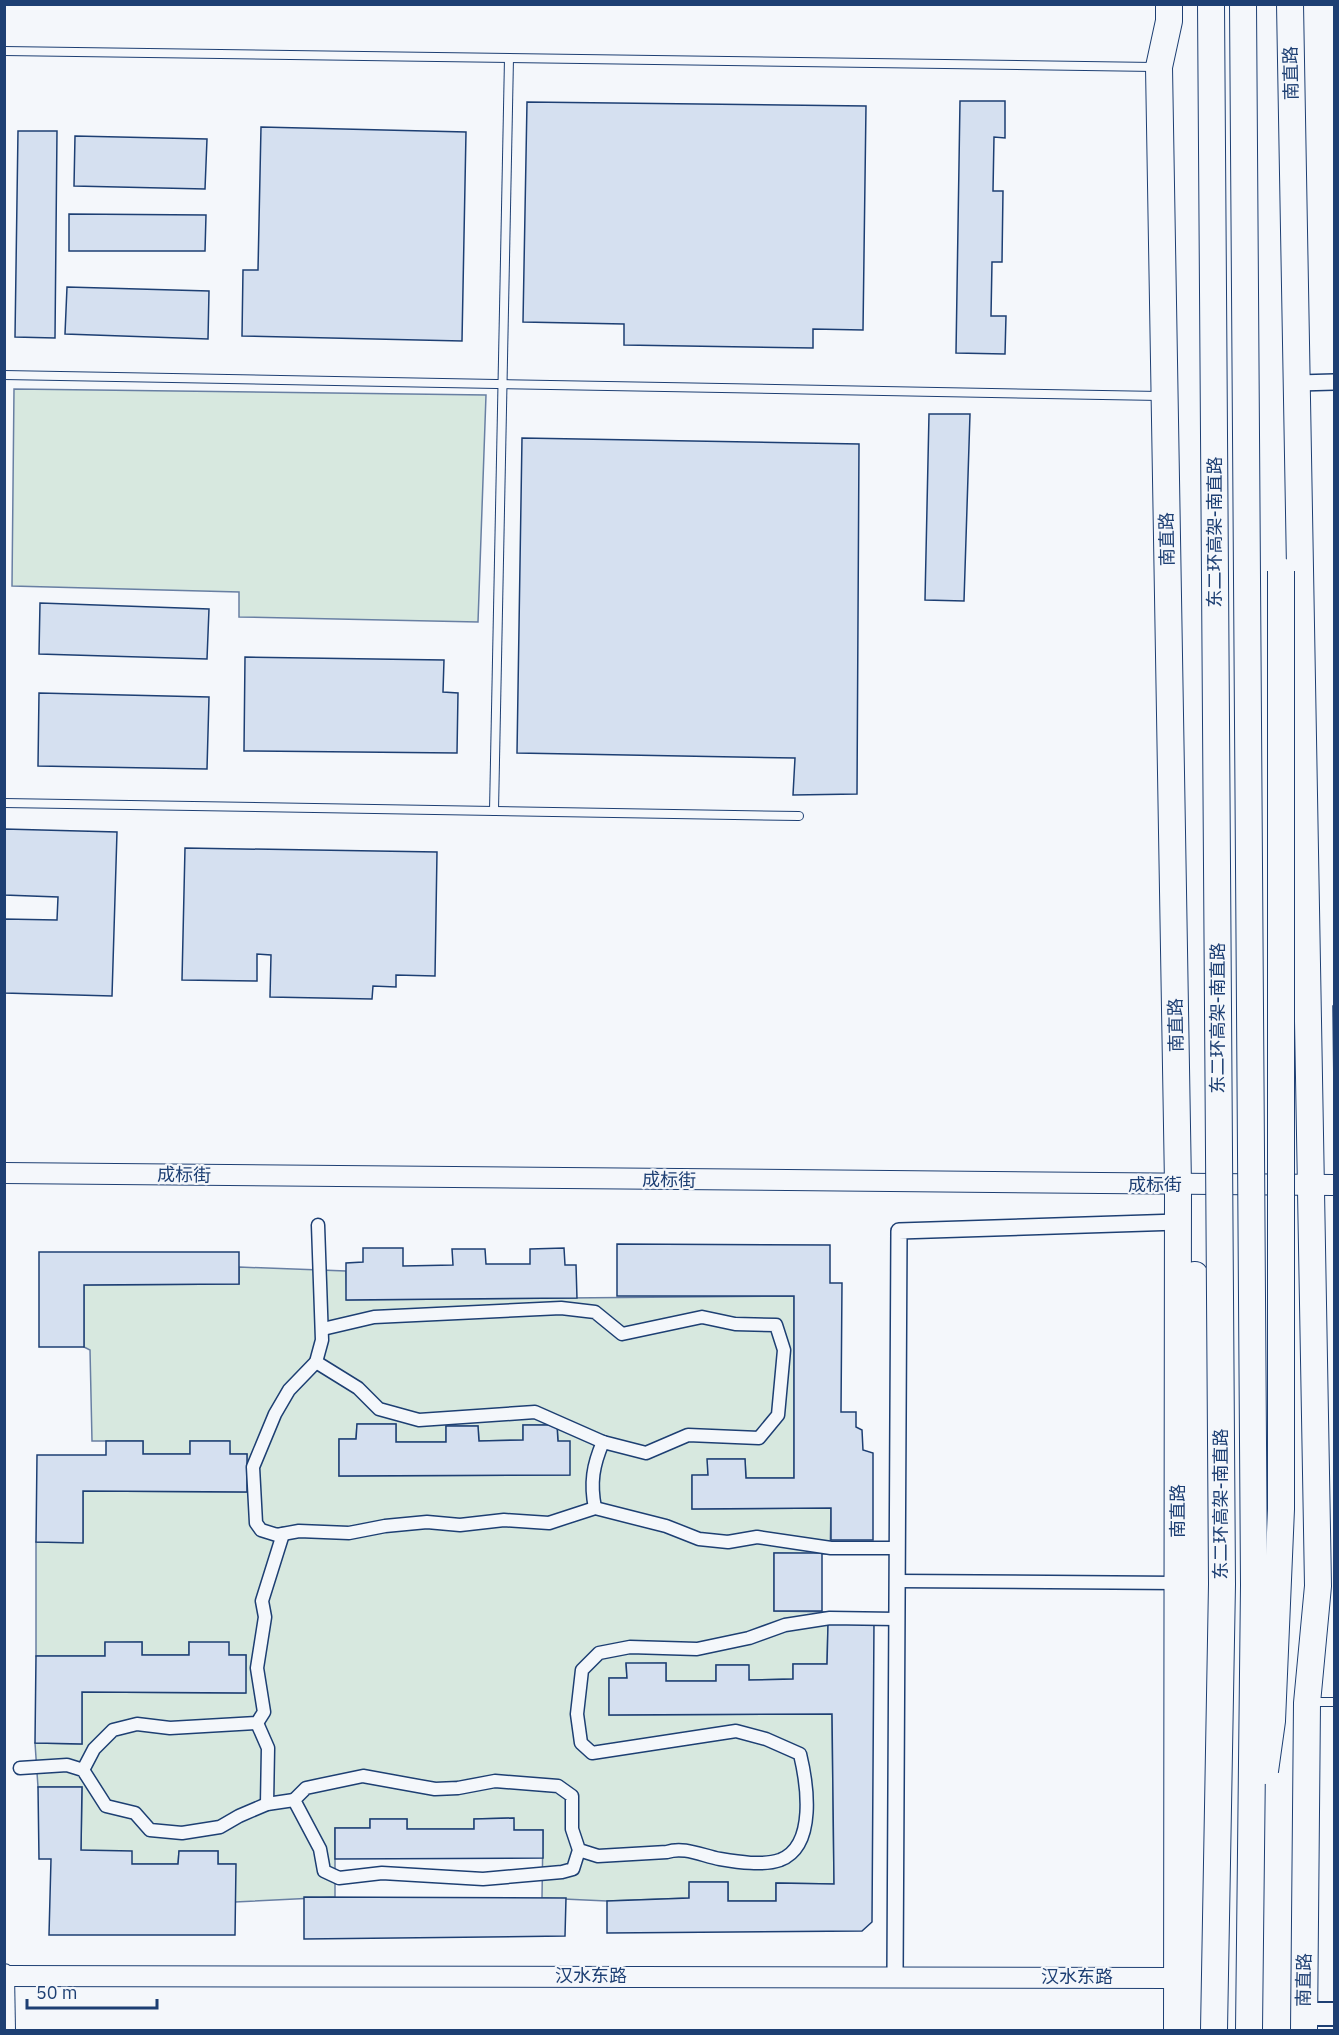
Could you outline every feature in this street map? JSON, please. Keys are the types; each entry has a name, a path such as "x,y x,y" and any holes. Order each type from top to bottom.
{"highway":[{"name":"东二环高架-南直路","path":"1211,4 1222,1584 1214,2031"},
{"name":"东二环高架-南直路","path":"1243,4 1254,1585 1249,2031"},
{"name":"南直路","path":"1169,13 1159,67 1178,1185 1177,2031"},
{"name":"南直路","path":"1290,13 1298,393 1324,1185 1318,1586 1307,1702 1304,2022"},
{"path":"1250,1875 1272,1721 1281,1509 1281,571 1298,393"},
{"path":"1178,1222 1195,1273 1198,1371 1195,2031"}],"main road":[{"path":"1304,2022 1335,2014"}],"street":[{"path":"1298,393 1335,382"},
{"name":"成标街","path":"4,1173 1324,1185"},
{"path":"896,1976 899,1232 1178,1222"},
{"path":"318,1225 322,1340 316,1362 289,1390 275,1414 253,1467 256,1523 261,1530 277,1535 298,1531 349,1533 385,1526 427,1522 460,1525 504,1520 549,1523 595,1508 666,1526 699,1539 728,1542 757,1537 831,1548 897,1548"},
{"path":"316,1362 358,1388 379,1409 399,1415 419,1420 535,1412 603,1442 646,1453 688,1435 759,1438 778,1415 784,1350 776,1325 735,1324 702,1317 622,1334 595,1312 561,1308 374,1317 327,1328"},
{"path":"595,1508 591,1489 593,1464 603,1442"},
{"path":"257,1723 264,1712 257,1668 265,1617 262,1600 283,1534"},
{"path":"897,1581 1178,1583"},
{"path":"579,1850 598,1856 667,1852 676,1848 721,1859 763,1863 782,1860 795,1850 807,1817 807,1785 800,1754 766,1739 736,1731 592,1753 581,1743 577,1714 582,1670 599,1653 630,1647 697,1649 749,1638 785,1625 830,1618 897,1619"},
{"path":"83,1770 94,1749 113,1730 137,1724 170,1728 257,1723"},
{"path":"257,1723 268,1748 267,1804"},
{"path":"20,1768 67,1765 83,1770 106,1806 135,1813 150,1830 182,1833 220,1827 239,1815 267,1804 294,1800 306,1788 363,1776 435,1789 458,1788 495,1781 558,1786 572,1796 572,1829 579,1850 573,1869 562,1872 483,1879 382,1873 339,1878 324,1871 320,1849 294,1800"},
{"path":"4,1975 5,2031"},
{"name":"汉水东路","path":"4,1975 1177,1978"}],"lane":[{"path":"4,51 1159,67"},
{"path":"494,811 509,58"},
{"path":"4,375 502,382 1164,396"},
{"path":"4,803 799,816"},
{"path":"1307,1702 1335,1702"}],"shaded area":[{"path":"14,389 486,395 478,622 239,617 239,592 12,586"},
{"path":"239,1267 346,1271 347,1300 794,1296 794,1478 746,1478 745,1459 708,1459 708,1475 692,1476 692,1509 831,1508 830,1554 774,1553 774,1611 832,1612 828,1624 827,1664 793,1664 793,1679 749,1680 748,1665 716,1665 716,1681 666,1681 666,1663 626,1664 627,1678 609,1678 609,1715 832,1714 834,1884 776,1883 776,1901 728,1901 728,1882 690,1882 689,1898 607,1901 542,1898 543,1830 514,1830 513,1818 474,1819 474,1829 407,1829 407,1819 370,1819 370,1828 335,1828 335,1897 235,1902 235,1864 218,1864 218,1851 179,1851 178,1864 132,1864 95,1851 81,1850 82,1787 38,1787 35,1743 82,1744 82,1692 245,1693 246,1655 229,1655 189,1642 189,1655 142,1655 142,1642 105,1643 105,1656 36,1656 36,1542 83,1542 83,1491 246,1492 247,1454 230,1454 229,1441 190,1441 190,1454 143,1454 143,1441 92,1441 90,1350 84,1347 84,1285 239,1284","holes":["357,1424 396,1424 396,1442 446,1442 446,1426 478,1426 479,1441 523,1440 523,1425 557,1425 558,1441 569,1475 339,1476 339,1439 356,1439"]}],"building":[{"path":"960,101 1005,101 1005,138 994,137 993,191 1003,191 1002,262 992,262 991,316 1006,316 1005,354 956,353"},
{"path":"527,102 866,106 863,330 813,329 813,348 624,345 624,324 523,322"},
{"path":"261,127 466,132 462,341 242,336 243,270 258,270"},
{"path":"18,131 57,131 55,338 15,337"},
{"path":"75,136 207,139 205,189 74,186"},
{"path":"69,214 206,215 205,251 69,251"},
{"path":"67,287 209,291 208,339 65,334"},
{"path":"929,414 970,414 964,601 925,600"},
{"path":"522,438 859,444 857,794 793,795 795,758 517,753"},
{"path":"40,603 209,609 207,659 39,654"},
{"path":"245,657 444,660 443,692 458,693 457,753 244,751"},
{"path":"39,693 209,697 207,769 38,766"},
{"path":"4,829 117,832 112,996 4,993 4,919 57,920 58,897 4,895"},
{"path":"185,848 437,852 435,976 396,975 396,987 373,986 372,999 270,997 271,955 257,954 257,981 182,980"},
{"path":"1333,1006 1334,1006 1334,1093"},
{"path":"617,1244 830,1245 830,1283 842,1283 841,1412 856,1412 856,1427 862,1430 863,1450 873,1453 873,1540 831,1540 831,1508 692,1509 692,1475 708,1475 707,1459 745,1459 746,1478 794,1478 794,1296 617,1296"},
{"path":"363,1248 403,1248 403,1266 453,1265 452,1249 485,1249 486,1264 530,1264 530,1249 564,1248 565,1265 576,1265 577,1298 346,1300 346,1263 363,1262"},
{"path":"39,1252 239,1252 239,1284 84,1285 84,1347 39,1347"},
{"path":"357,1424 396,1424 396,1442 446,1442 446,1426 478,1426 479,1441 523,1440 523,1425 557,1425 558,1441 570,1441 570,1475 339,1476 339,1439 356,1439"},
{"path":"106,1441 143,1441 143,1454 190,1454 190,1441 230,1441 230,1454 247,1454 247,1492 83,1491 83,1543 36,1542 37,1455 106,1455"},
{"path":"774,1553 822,1553 822,1611 774,1611"},
{"path":"874,1621 872,1922 862,1931 607,1933 607,1901 689,1898 689,1882 728,1882 728,1901 776,1901 776,1883 834,1884 832,1714 609,1715 609,1678 627,1678 626,1663 666,1663 666,1681 716,1681 716,1665 749,1665 749,1680 793,1679 793,1664 827,1664 828,1624"},
{"path":"105,1642 142,1642 142,1655 189,1655 189,1642 229,1642 229,1655 246,1655 246,1693 82,1692 82,1744 35,1743 36,1656 105,1656"},
{"path":"38,1787 82,1787 81,1850 132,1851 132,1864 178,1864 179,1851 218,1851 218,1864 236,1864 235,1935 49,1935 51,1859 39,1859"},
{"path":"514,1818 514,1830 543,1830 543,1858 335,1859 335,1828 370,1828 370,1819 407,1819 407,1829 474,1829 474,1819"},
{"path":"304,1897 566,1898 565,1936 304,1939"}]}
